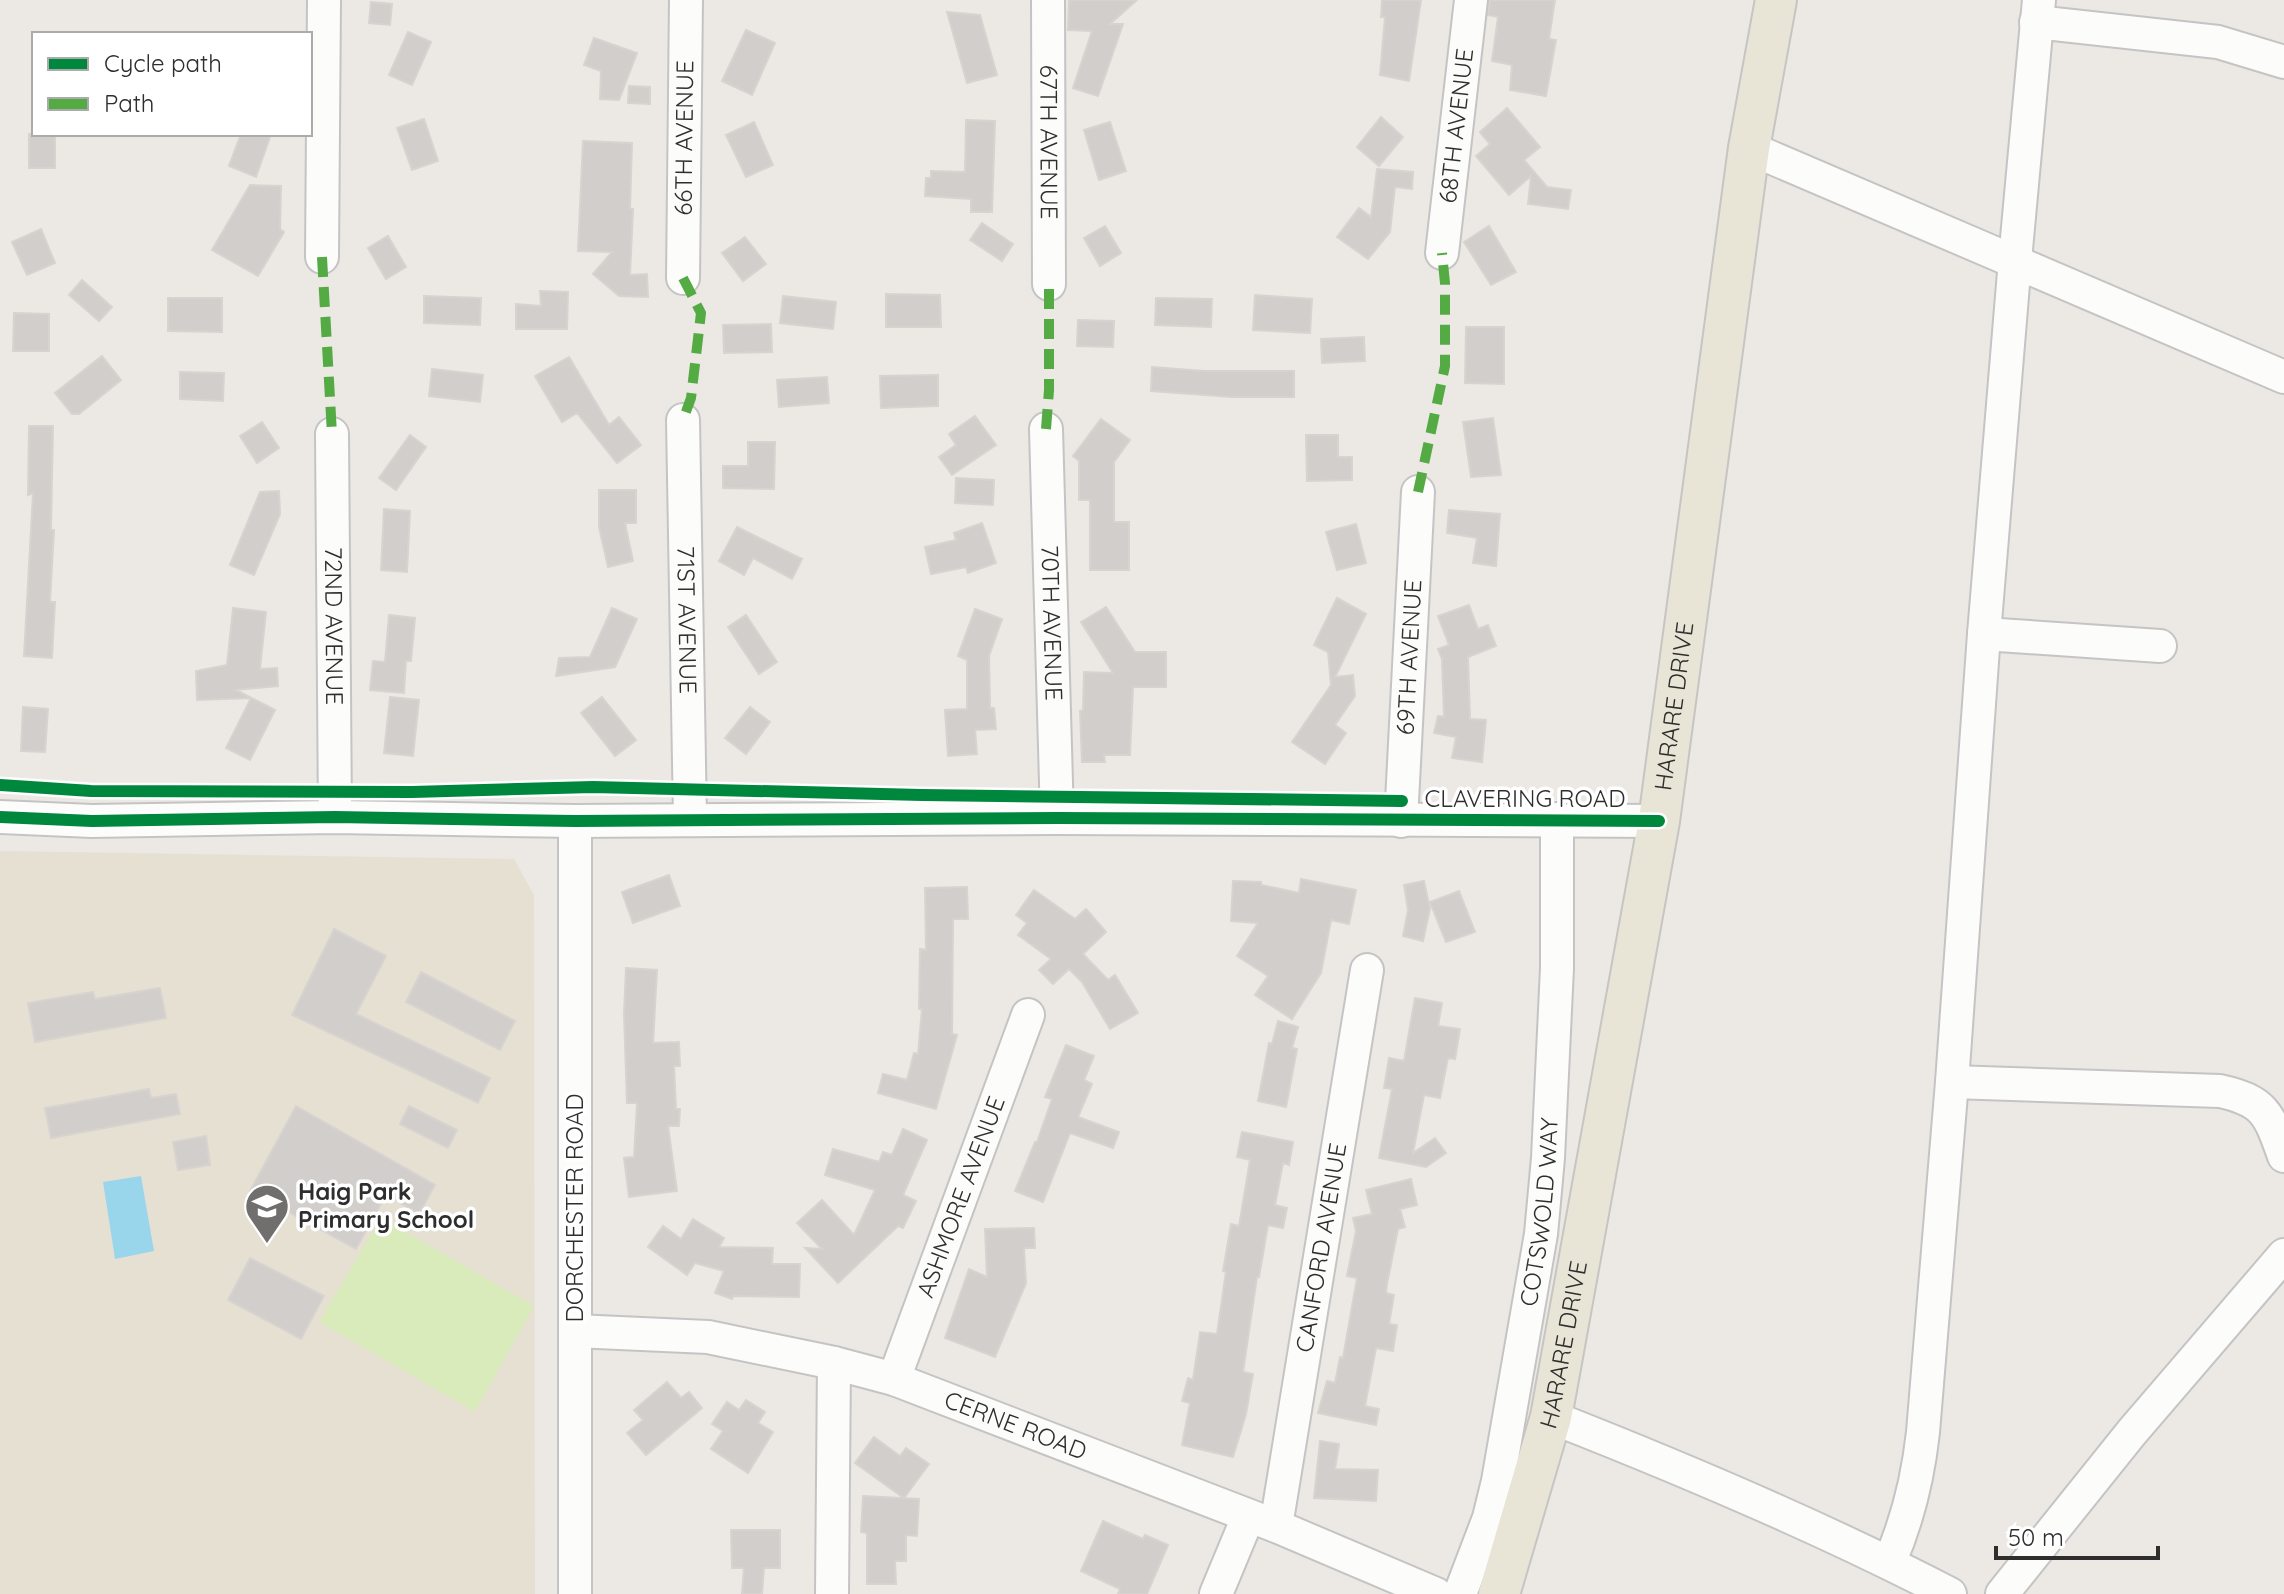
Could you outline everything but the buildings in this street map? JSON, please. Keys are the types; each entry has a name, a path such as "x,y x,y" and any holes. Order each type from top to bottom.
{"main road":[{"name":"HARARE DRIVE","path":"1499,1594 1551,1417 1659,821 1749,148 1776,0"}],"street":[{"path":"322,257 324,0"},
{"name":"66TH AVENUE","path":"683,278 686,0"},
{"name":"67TH AVENUE","path":"1048,0 1049,284"},
{"name":"68TH AVENUE","path":"1442,253 1471,0"},
{"path":"1889,1563 1903,1532 1919,1471 1952,1082 1984,634 2038,11 2218,42 2284,62"},
{"path":"1749,148 2284,377"},
{"name":"71ST AVENUE","path":"683,420 690,819"},
{"name":"70TH AVENUE","path":"1046,429 1057,818"},
{"name":"72ND AVENUE","path":"332,434 335,817"},
{"name":"69TH AVENUE","path":"1401,821 1418,492"},
{"path":"1984,634 2160,646"},
{"name":"CLAVERING ROAD","path":"0,817 92,821 335,817 575,821 1057,818 1659,821"},
{"name":"COTSWOLD WAY","path":"1460,1594 1489,1518 1498,1481 1541,1234 1551,1113 1557,968 1557,819"},
{"name":"DORCHESTER ROAD","path":"575,821 575,1594"},
{"name":"CANFORD AVENUE","path":"1216,1594 1262,1522 1367,970"},
{"name":"ASHMORE AVENUE","path":"894,1379 1028,1015"},
{"path":"1952,1082 2220,1091 2243,1096 2259,1105 2270,1117 2284,1156"},
{"path":"2002,1594 2132,1432 2284,1255"},
{"name":"CERNE ROAD","path":"575,1331 708,1337 894,1379 1262,1522 1436,1594"},
{"path":"832,1594 834,1363"},
{"path":"1551,1417 1644,1453 1889,1563 1950,1594"}],"shaded area":[{"name":"Haig Park Primary School","path":"0,851 514,859 534,895 535,1594 0,1594"}],"green space":[{"path":"381,1218 534,1306 475,1412 319,1322"}],"water":[{"path":"141,1176 154,1251 115,1259 103,1182"}],"marked path":[{"path":"1418,492 1445,366 1442,253"},
{"path":"322,257 332,434"},
{"path":"683,278 701,313 691,398 683,420"},
{"path":"1046,429 1049,284"}],"cycle path":[{"path":"0,785 91,791 412,792 593,787 1402,801"},
{"path":"0,817 92,821 335,817 575,821 1057,818 1659,821"}],"place":[{"name":"Haig Park Primary School","path":"267,1245"}]}
